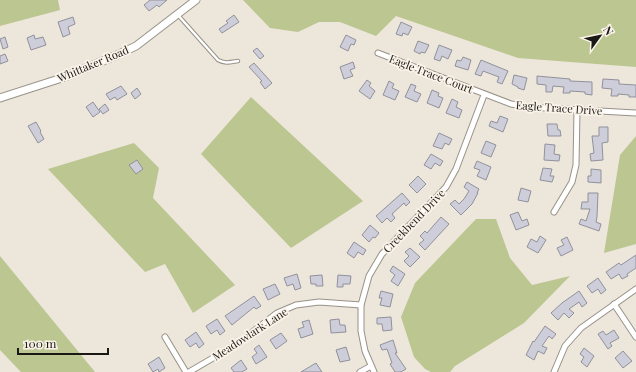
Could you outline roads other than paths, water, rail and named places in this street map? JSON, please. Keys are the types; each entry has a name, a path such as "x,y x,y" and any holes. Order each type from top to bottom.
{"main road":[{"name":"Whittaker Road","path":"0,98 65,76 117,56 136,46 196,0"}],"street":[{"name":"Eagle Trace Court","path":"378,53 484,94"},
{"name":"Eagle Trace Drive","path":"484,94 511,104 528,107 636,113"},
{"name":"Creekbend Drive","path":"374,372 365,351 361,331 361,305 369,276 382,254 432,203 450,181 456,169 484,94"},
{"path":"554,212 572,182 576,165 577,110"},
{"path":"554,372 565,346 581,328 636,289"},
{"name":"Meadowlark Lane","path":"189,372 237,344 277,313 296,305 319,302 361,305"},
{"path":"614,304 636,337"},
{"path":"165,337 186,372"},
{"path":"360,372 371,366"}],"lane":[{"path":"177,14 218,60 228,63 238,61"}]}
